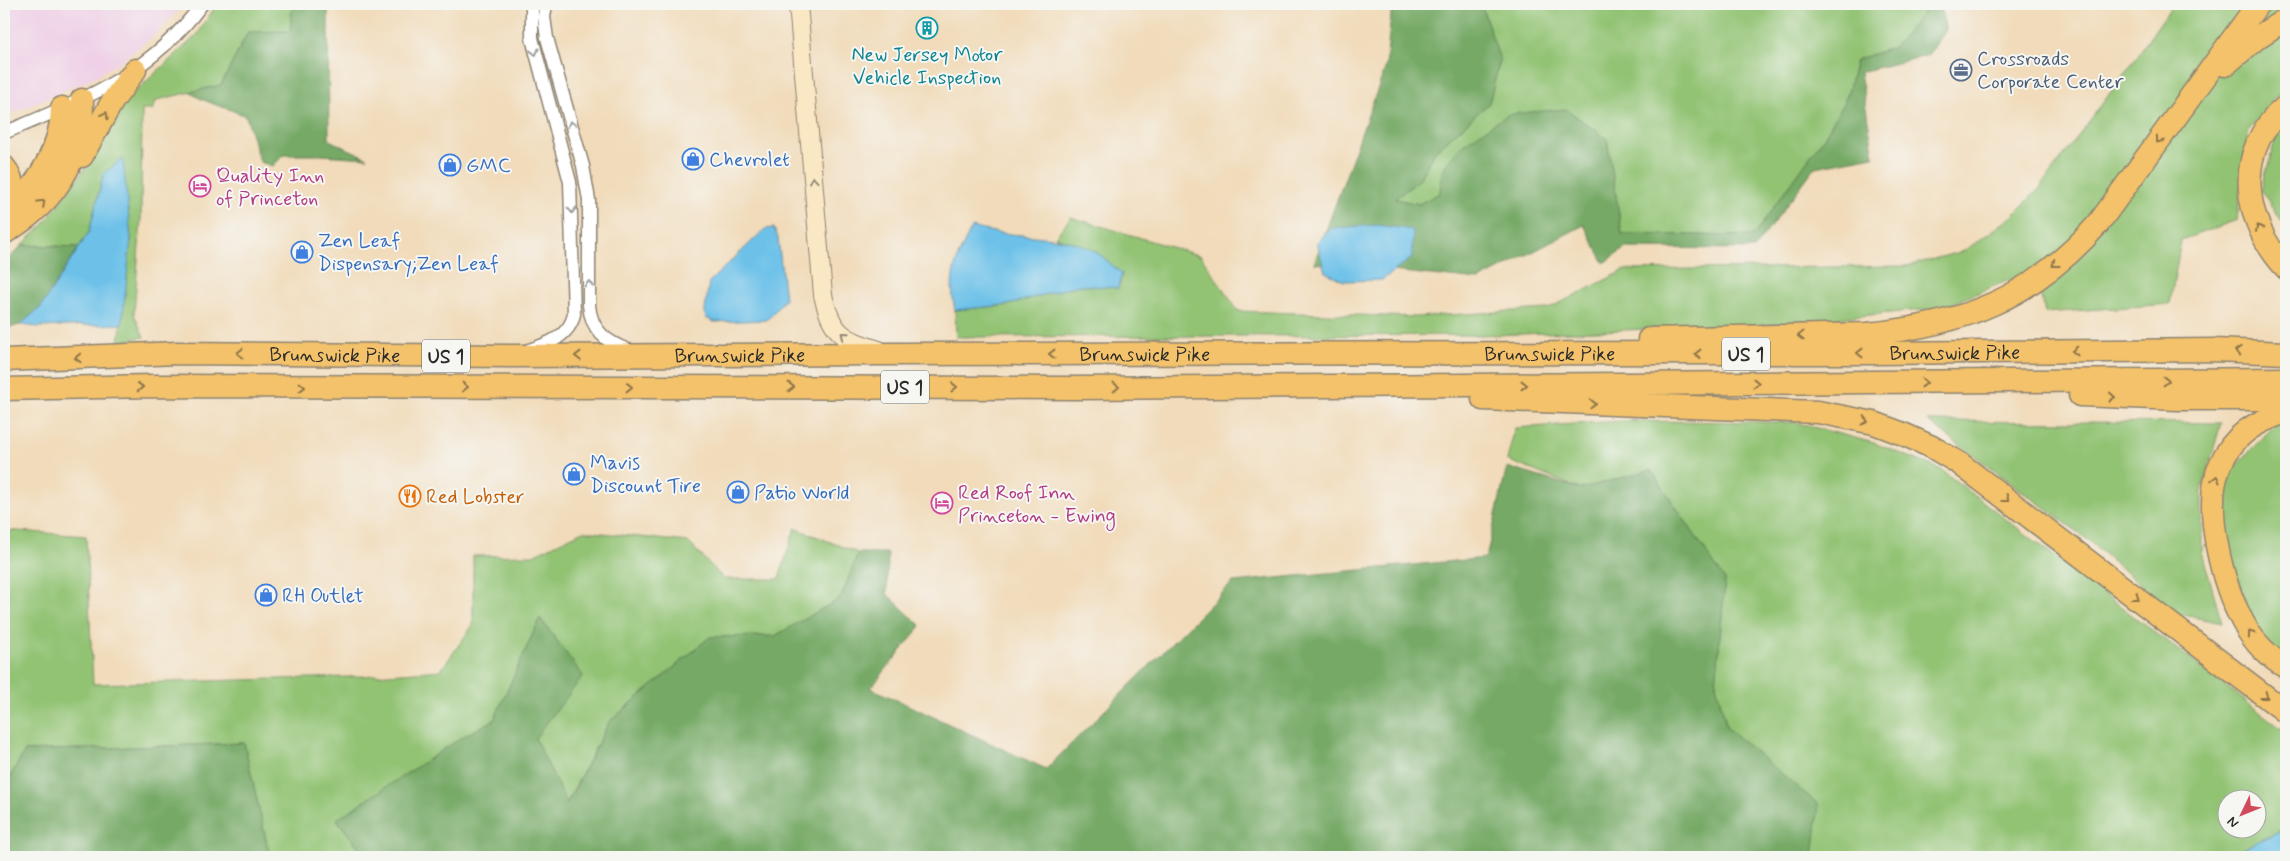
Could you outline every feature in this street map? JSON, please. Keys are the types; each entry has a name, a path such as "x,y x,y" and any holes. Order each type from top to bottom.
{"highway":[{"path":"1205,354 1564,340 1867,334 1903,331 1942,323 1970,314 2001,300 2030,283 2079,245 2098,224 2258,4"},
{"path":"2188,101 2235,55 2286,19"},
{"path":"4,233 22,222 80,159 112,102 135,70"},
{"path":"59,184 72,162 78,144 82,118 72,104"},
{"path":"4,227 53,154 72,104"},
{"path":"2286,106 2267,126 2259,140 2252,158 2249,196 2255,218 2264,238 2286,268"},
{"path":"4,167 11,178 13,192 4,219"},
{"name":"Brunswick Pike","path":"4,360 178,353 510,356 1873,354 2206,350 2286,353"},
{"name":"Brunswick Pike","path":"4,389 152,386 1076,388 1995,383 2286,379"},
{"path":"1995,383 2051,393 2122,398 2286,398"},
{"path":"1248,386 1534,402 1818,412 1874,423 1925,444 1959,463 2286,712"},
{"path":"2286,412 2255,423 2241,435 2229,450 2220,466 2212,502 2220,558 2243,624 2268,654 2286,667"}],"street":[{"path":"4,133 100,91 135,70 175,36 202,4"},
{"path":"510,356 557,339 572,322 574,314 570,182 532,38 532,4"},
{"path":"546,4 544,17 547,38 583,166 589,200 589,305 591,321 599,333 611,343 642,356"},
{"path":"798,4 823,295 826,310 831,322 841,335 853,342 889,354"}],"shaded area":[{"path":"4,4 185,4 155,35 118,63 93,78 4,117"}],"green space":[{"path":"217,4 292,4 291,31 248,32 221,85 157,100 152,110 142,110 141,219 134,314 144,337 119,342 131,239 104,173 89,232 79,247 22,245 44,224 90,161 127,99 197,35"},
{"path":"292,4 328,4 329,140 368,158 284,155 273,166 260,162 246,116 189,92 221,85 248,32 290,31"},
{"path":"1392,4 1481,4 1500,60 1489,103 1434,152 1419,180 1395,199 1419,204 1440,193 1442,170 1460,146 1509,114 1566,109 1607,139 1622,234 1753,236 1825,136 1847,96 1856,60 1894,47 1923,14 1919,4 1939,4 1946,30 1929,55 1860,72 1874,156 1815,167 1754,249 1626,248 1604,263 1584,225 1479,280 1314,263 1386,66"},
{"path":"1481,4 1919,4 1923,14 1894,47 1856,60 1847,96 1825,136 1753,236 1622,234 1607,139 1442,170 1440,193 1419,204 1395,199 1419,180 1434,152 1489,103 1500,60"},
{"path":"2173,4 2286,4 2286,88 2283,89 2248,131 2237,220 2181,240 2170,304 2045,313 2034,270 1941,308 1778,324 1495,335 956,337 955,310 1008,305 1078,285 1118,288 1122,274 1096,252 1055,237 1071,217 1201,256 1238,311 1415,317 1548,309 1625,270 1907,266 1964,251 2009,219 2039,189 2133,62"},
{"path":"2286,129 2286,228 2261,190 2276,137"},
{"path":"22,245 79,247 41,307 20,325 4,329 4,264"},
{"path":"1619,421 1794,422 1874,443 1940,469 2286,732 2286,828 2268,837 2268,788 2218,788 2218,838 2265,838 2225,857 1813,857 1818,805 1727,728 1716,684 1725,580 1651,470 1580,489 1507,460 1515,428"},
{"path":"1927,421 2221,423 2202,490 2202,552 2222,623 2174,613 2083,536"},
{"path":"2277,423 2286,423 2286,658 2270,650 2250,616 2223,532 2227,475"},
{"path":"1507,467 1580,489 1651,470 1725,580 1716,684 1727,728 1819,805 1813,857 366,857 337,819 464,736 494,720 540,618 583,676 535,738 567,804 609,722 710,637 775,636 841,598 858,553 888,553 887,594 921,626 871,688 1046,769 1233,582 1486,558"},
{"path":"795,528 858,553 841,598 775,636 710,637 609,722 566,804 535,738 583,676 540,618 494,720 464,736 337,820 366,857 270,857 244,743 25,751 4,787 4,530 86,536 93,684 349,677 441,670 473,625 473,556 533,555 583,531 688,542 724,579 779,579"},
{"path":"244,743 270,857 4,857 4,787 25,751"}],"water":[{"path":"123,159 131,239 122,324 39,327 20,325 41,307 89,232 104,173"},
{"path":"1378,225 1413,230 1412,258 1382,280 1344,281 1325,272 1317,242 1332,228"},
{"path":"972,227 987,231 1051,238 1081,245 1099,254 1122,274 1118,288 1078,285 1008,305 955,310 952,286 953,276 958,257"},
{"path":"774,228 778,238 785,299 767,320 714,322 706,318 705,311 709,282 765,229"},
{"path":"2286,828 2286,857 2225,857 2268,838"}],"place":[{"name":"New Jersey Motor Vehicle Inspection","path":"927,28"},
{"name":"Crossroads Corporate Center","path":"1961,70"},
{"name":"Chevrolet","path":"693,159"},
{"name":"GMC","path":"450,165"},
{"name":"Quality Inn of Princeton","path":"200,186"},
{"name":"Zen Leaf Dispensary;Zen Leaf","path":"302,252"},
{"name":"Mavis Discount Tire","path":"574,474"},
{"name":"Patio World","path":"738,492"},
{"name":"Red Lobster","path":"410,496"},
{"name":"Red Roof Inn Princeton - Ewing","path":"942,503"},
{"name":"RH Outlet","path":"266,595"}]}
